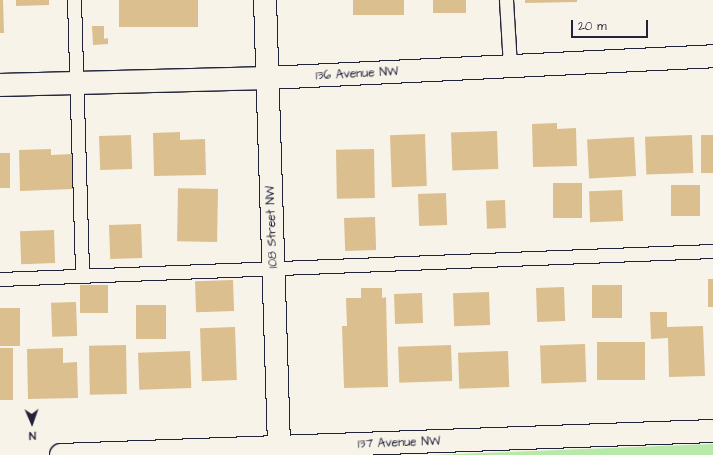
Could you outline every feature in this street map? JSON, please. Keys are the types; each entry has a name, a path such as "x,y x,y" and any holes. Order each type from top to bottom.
{"street":[{"name":"108 Street NW","path":"265,0 279,451"},
{"name":"136 Avenue NW","path":"0,84 268,78 713,56"},
{"name":"137 Avenue NW","path":"62,455 279,451 713,431"}],"lane":[{"path":"74,0 78,82 82,275"},
{"path":"506,0 510,65"},
{"path":"0,279 713,251"}],"green space":[{"path":"713,444 713,455 431,455"}],"building":[{"path":"0,0 3,0 4,33 0,33"},
{"path":"16,0 49,0 49,5 16,6"},
{"path":"119,0 198,0 198,27 119,27"},
{"path":"353,0 404,0 404,15 353,15"},
{"path":"433,0 466,0 466,13 433,13"},
{"path":"525,0 577,0 577,2 525,3"},
{"path":"92,26 104,26 104,39 108,38 108,44 93,45"},
{"path":"557,123 557,129 576,128 577,166 533,167 532,124"},
{"path":"497,131 498,169 452,171 451,133"},
{"path":"180,132 180,140 205,139 206,175 154,176 153,133"},
{"path":"425,134 427,186 392,187 390,135"},
{"path":"131,135 132,169 100,170 99,136"},
{"path":"692,135 693,173 646,175 645,137"},
{"path":"701,135 713,135 713,173 701,173"},
{"path":"634,137 636,176 589,178 587,139"},
{"path":"51,149 51,155 72,154 73,189 20,191 19,150"},
{"path":"374,149 375,198 337,199 336,150"},
{"path":"0,153 10,153 10,188 0,188"},
{"path":"553,183 582,183 582,218 553,218"},
{"path":"671,185 700,185 700,216 671,216"},
{"path":"178,188 218,189 217,242 177,241"},
{"path":"622,190 623,221 590,222 589,191"},
{"path":"446,193 447,225 419,226 418,194"},
{"path":"505,200 506,228 487,229 486,201"},
{"path":"375,217 376,250 345,251 344,218"},
{"path":"141,224 142,258 110,259 109,225"},
{"path":"54,230 55,263 21,264 20,231"},
{"path":"708,279 713,279 713,307 708,307"},
{"path":"233,280 234,311 196,312 195,281"},
{"path":"80,285 108,285 108,313 80,313"},
{"path":"592,285 622,285 622,318 592,318"},
{"path":"564,287 565,321 537,322 536,288"},
{"path":"361,288 382,288 382,298 386,297 388,387 344,388 342,326 347,326 346,298 361,298"},
{"path":"489,292 490,325 454,326 453,293"},
{"path":"422,293 423,323 395,324 394,294"},
{"path":"76,302 77,336 52,337 51,303"},
{"path":"136,305 166,305 166,339 136,339"},
{"path":"0,308 20,308 20,346 0,346"},
{"path":"650,312 667,312 667,327 703,326 705,376 669,377 668,338 651,339"},
{"path":"235,327 237,380 202,381 200,328"},
{"path":"597,342 645,342 645,380 597,380"},
{"path":"585,344 586,382 541,384 540,346"},
{"path":"126,345 127,394 90,395 89,346"},
{"path":"451,345 452,381 399,383 398,347"},
{"path":"0,348 13,348 13,400 0,400"},
{"path":"63,348 63,363 77,362 78,398 28,399 27,349"},
{"path":"190,351 191,388 139,390 138,353"},
{"path":"508,351 509,387 459,389 458,353"}]}
